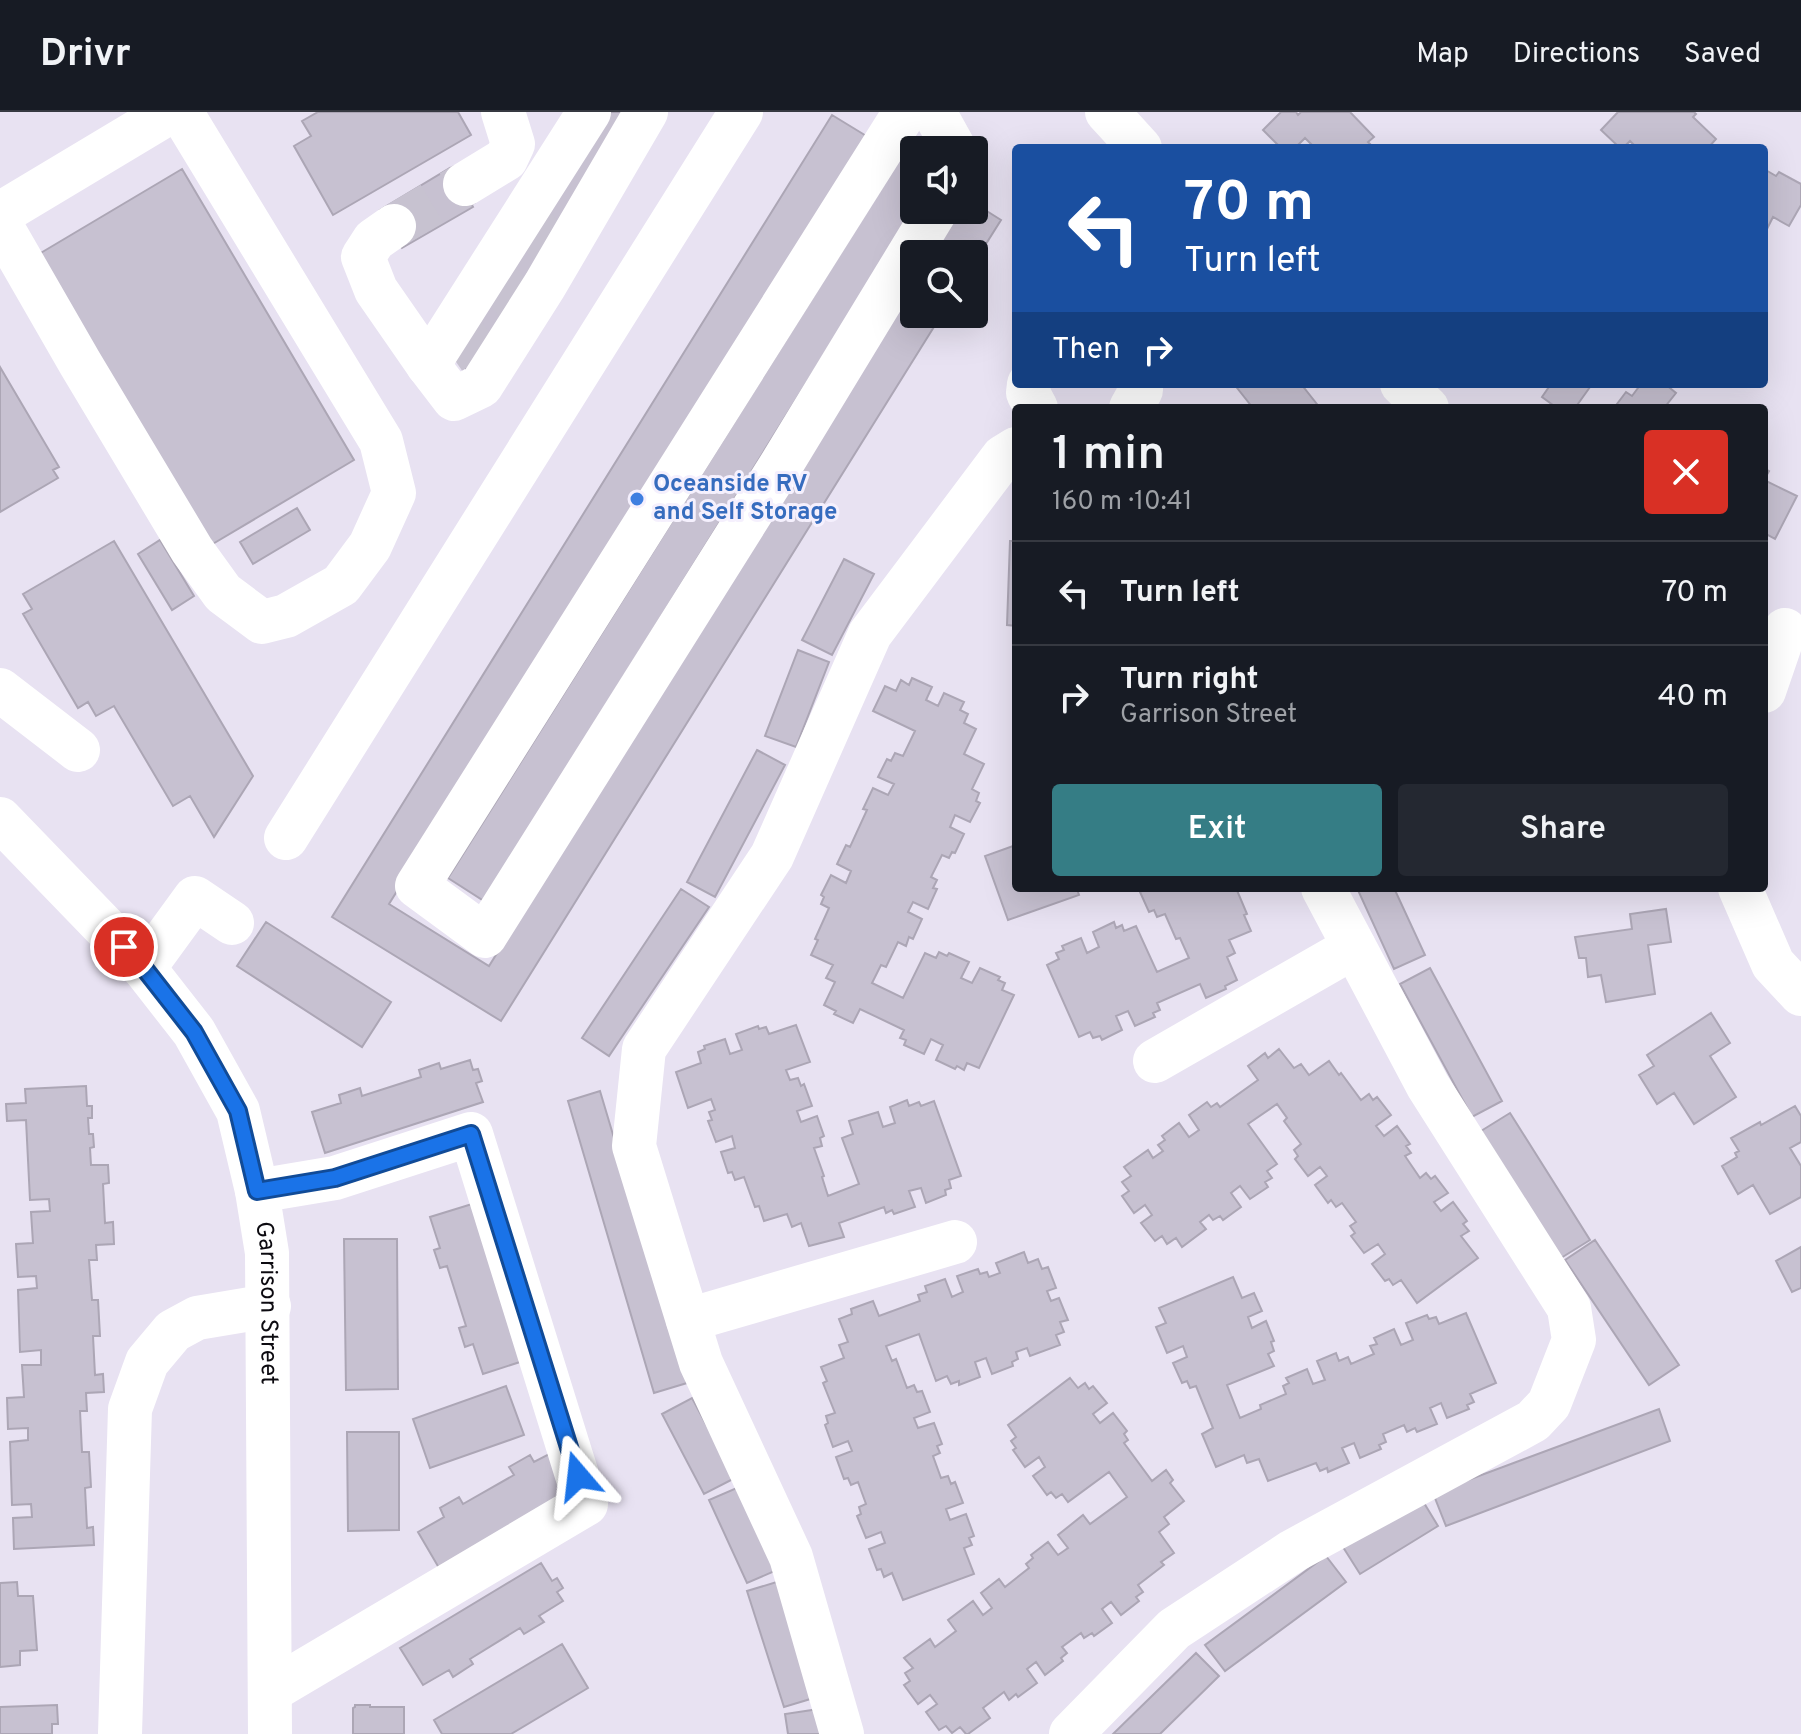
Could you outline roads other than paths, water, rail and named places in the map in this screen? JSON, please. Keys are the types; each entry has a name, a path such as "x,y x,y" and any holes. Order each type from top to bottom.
{"street":[{"path":"0,214 170,112"},
{"path":"0,224 184,536 223,593 262,622 286,616 341,585 370,546 394,493 381,441 181,112"},
{"path":"465,184 506,159 513,144 503,112"},
{"path":"526,112 558,161"},
{"path":"428,365 589,112"},
{"path":"394,226 374,240 363,257 376,290 454,399 481,386 545,285 646,112"},
{"path":"286,838 741,112"},
{"path":"905,112 417,886 485,936 781,465 927,224"},
{"path":"934,112 947,136"},
{"path":"1107,112 1136,144"},
{"path":"1406,388 1423,404"},
{"path":"842,1734 791,1557 701,1363 634,1146 644,1049 772,856 870,634 1003,457 1012,451"},
{"path":"1768,678 1783,630"},
{"path":"0,690 78,750"},
{"name":"Garrison Street","path":"0,819 144,968 194,1032 238,1111 257,1191 267,1253 270,1734"},
{"path":"1071,1734 1174,1629 1293,1551 1533,1421 1549,1404 1574,1340 1569,1308 1428,1086 1325,892"},
{"path":"1742,892 1773,964 1801,994"},
{"path":"144,968 195,898 232,923"},
{"path":"1155,1061 1354,947"},
{"path":"257,1191 335,1178 471,1134 586,1504 270,1691"},
{"path":"688,1320 955,1242"},
{"path":"120,1734 130,1409 147,1362 173,1331 197,1318 269,1306"}],"tunnel":[{"path":"394,226 465,184"},
{"path":"523,215 560,256"},
{"path":"489,269 525,313"},
{"path":"455,322 490,372"}],"place":[{"name":"Oceanside RV and Self Storage","path":"637,499"}]}
